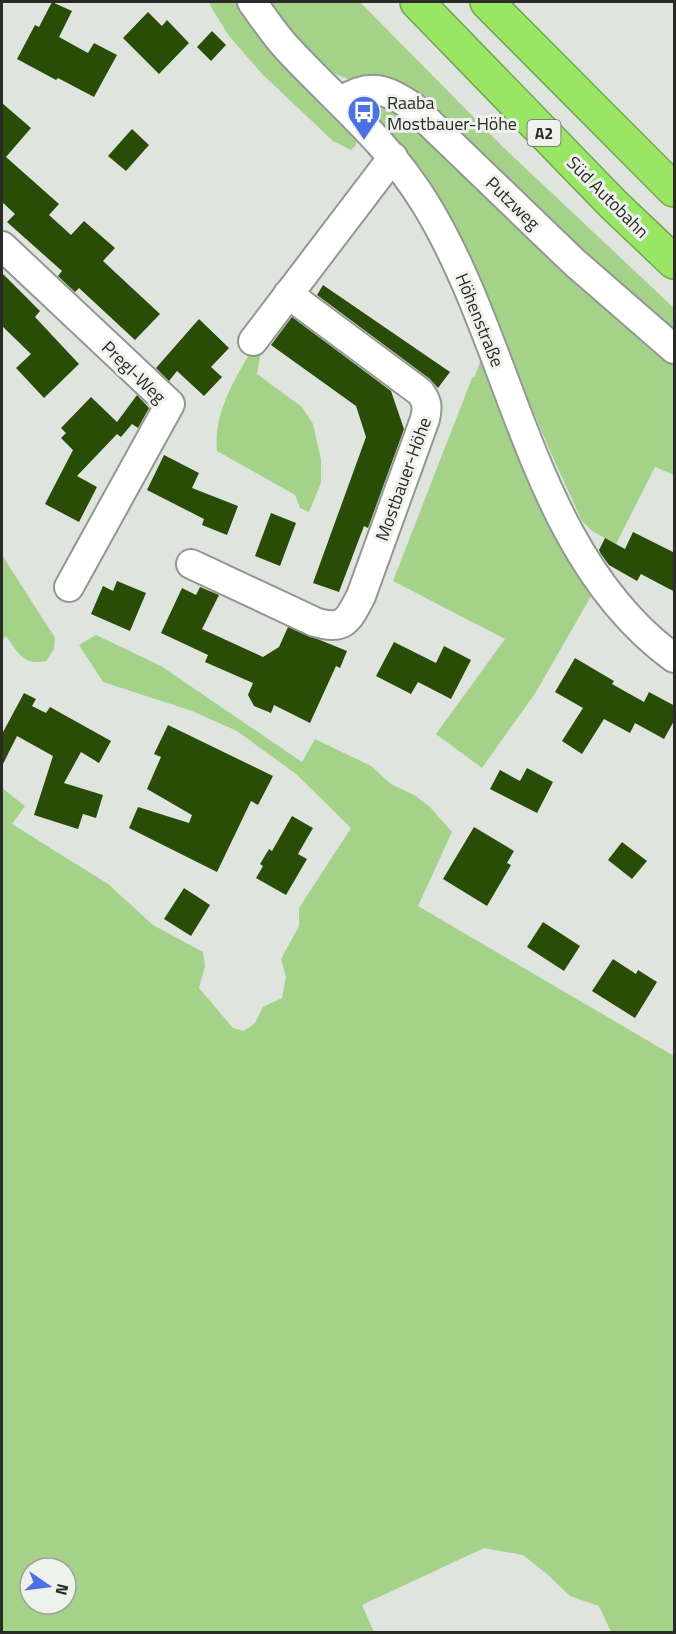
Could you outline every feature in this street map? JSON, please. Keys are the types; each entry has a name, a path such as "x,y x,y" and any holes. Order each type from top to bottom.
{"highway":[{"name":"Süd Autobahn","path":"417,2 613,204 675,262"},
{"path":"487,2 675,190"}],"street":[{"name":"Höhenstraße","path":"252,2 286,47 393,157 426,205 454,258 490,340 512,402 555,505 577,547 590,569 619,607 638,628 675,658"},
{"name":"Putzweg","path":"341,101 352,94 374,89 397,96 413,107 574,262 675,349"},
{"path":"253,340 393,157"},
{"name":"Pregl-Weg","path":"2,246 170,404 69,587"},
{"name":"Mostbauer-Höhe","path":"191,564 315,622 330,627 340,625 353,612 361,596 425,419 428,409 420,392 288,294"}],"green space":[{"path":"209,2 241,2 357,132 356,145 351,150 333,141 263,75 229,36"},
{"path":"269,2 360,2 505,149 674,308 674,342 436,120 328,70 306,50"},
{"path":"383,96 674,356 674,475 655,467 616,544 592,531 582,521 496,324 373,111 372,101"},
{"path":"256,343 262,345 257,374 302,407 313,424 321,460 321,483 309,512 300,508 295,495 217,451 219,422 228,394"},
{"path":"483,360 594,591 536,692 482,768 436,734 505,639 393,581 472,378"},
{"path":"2,555 55,638 54,649 46,661 26,660 6,636 2,641"},
{"path":"96,635 161,666 302,762 315,739 371,766 391,784 414,795 430,807 452,832 418,906 674,1056 674,1632 611,1632 599,1606 570,1596 523,1555 484,1548 362,1605 374,1632 2,1632 2,788 25,806 12,824 108,884 153,925 203,952 205,966 199,988 233,1028 244,1031 255,1023 263,1007 282,998 286,977 281,959 299,926 299,908 351,828 296,774 237,731 192,711 103,682 79,645"}],"building":[{"path":"52,2 72,11 59,37 88,53 94,43 117,55 94,97 17,59 35,25 39,27"},
{"path":"148,12 162,26 167,20 189,43 159,74 123,38"},
{"path":"212,31 226,45 211,61 197,47"},
{"path":"2,103 31,128 6,157 59,204 49,215 71,235 84,221 115,248 103,261 160,314 135,340 79,288 75,292 58,276 62,271 7,222 15,214 2,202"},
{"path":"132,129 149,145 126,171 108,156"},
{"path":"2,273 40,311 35,317 79,364 44,398 16,368 31,354 2,326"},
{"path":"323,285 450,372 438,388 430,379 317,295"},
{"path":"292,317 391,391 404,429 368,528 364,526 339,592 313,583 366,437 356,406 271,345"},
{"path":"199,319 229,348 211,367 222,377 204,396 177,371 169,381 156,368"},
{"path":"137,395 149,408 138,428 132,424 121,437 117,434 77,476 97,487 79,522 45,504 73,450 61,438 66,433 61,428 91,397 117,422"},
{"path":"164,455 199,473 192,488 238,506 227,535 202,525 204,519 147,490"},
{"path":"271,513 296,523 280,566 255,556"},
{"path":"633,532 675,553 675,592 641,574 637,581 609,565 601,554 599,550 605,538 625,549"},
{"path":"117,581 146,593 130,631 91,614 103,586 113,591"},
{"path":"200,587 219,595 202,629 263,657 279,647 288,627 347,651 340,668 336,666 310,723 274,705 271,713 254,706 248,695 253,683 205,662 208,655 161,633 182,588 196,595"},
{"path":"394,642 436,663 444,646 471,660 451,699 418,682 411,694 376,676"},
{"path":"575,658 614,681 612,684 644,702 649,692 675,706 675,719 664,739 635,723 630,733 604,719 582,754 562,741 583,708 555,692"},
{"path":"24,693 36,699 32,706 46,713 50,707 111,741 99,763 81,752 64,783 103,795 96,818 83,814 78,829 34,815 53,756 17,736 2,766 2,734"},
{"path":"168,725 273,776 258,805 251,801 217,872 129,828 138,807 189,823 192,815 147,789 161,757 154,754"},
{"path":"527,768 553,782 537,813 490,789 500,770 520,781"},
{"path":"292,816 313,828 298,854 307,859 286,895 256,878 263,866 260,864 269,849 272,851"},
{"path":"474,827 514,851 507,863 511,865 487,906 443,879"},
{"path":"622,842 647,861 632,879 608,860"},
{"path":"184,888 210,905 191,936 164,919"},
{"path":"543,922 580,946 564,971 527,947"},
{"path":"613,959 636,974 638,970 657,982 635,1018 592,991"}],"place":[{"name":"Raaba Mostbauer-Höhe","path":"364,141"}]}
